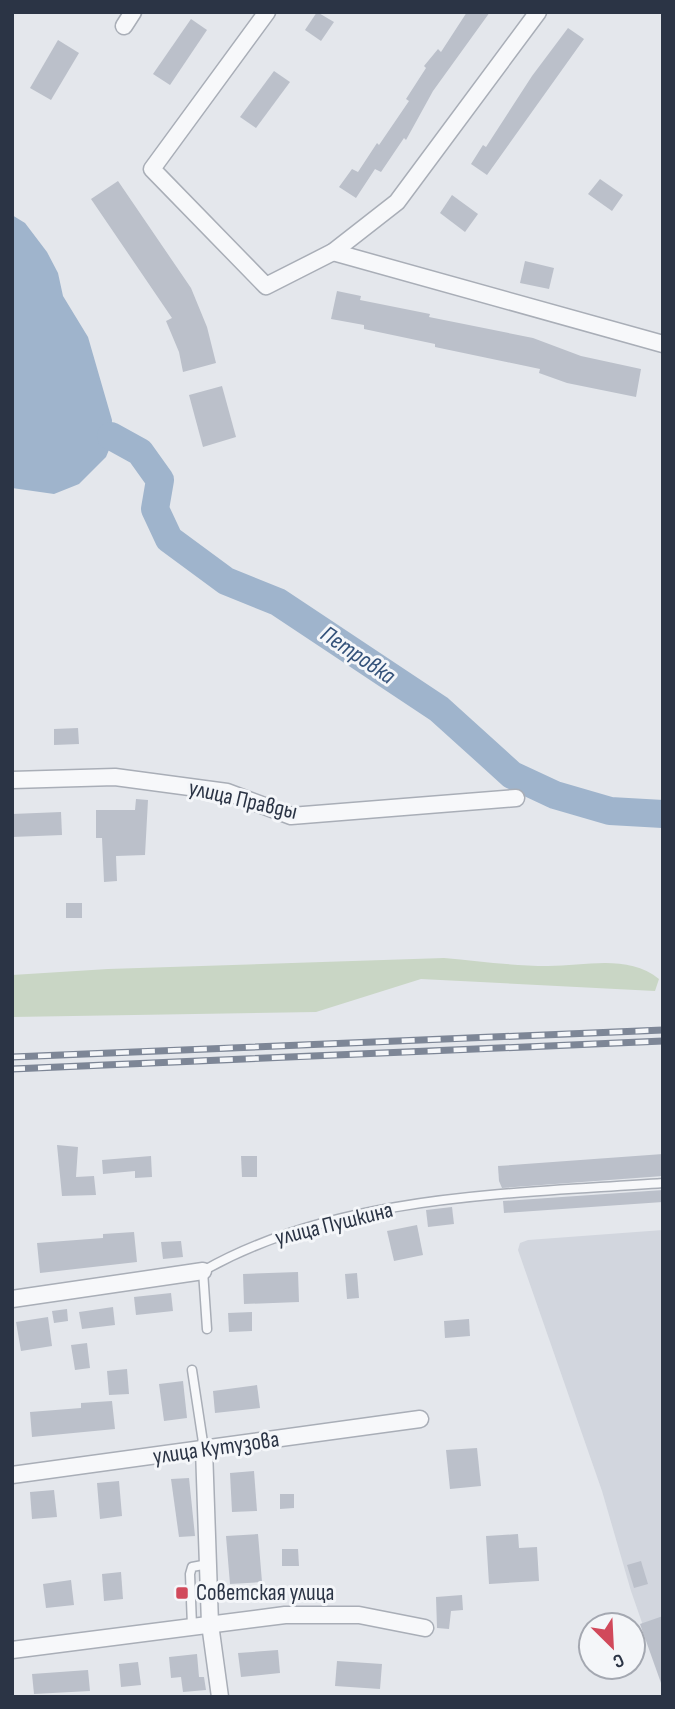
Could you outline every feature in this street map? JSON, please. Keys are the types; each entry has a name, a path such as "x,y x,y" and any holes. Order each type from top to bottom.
{"street":[{"path":"267,12 152,169 266,286 333,252 397,202 538,12"},
{"path":"333,252 663,344"},
{"name":"улица Правды","path":"12,780 115,777 140,780 227,792 291,816 516,797"},
{"name":"улица Пушкина","path":"12,1299 203,1271"},
{"name":"улица Кутузова","path":"12,1475 420,1419"},
{"path":"204,1449 210,1624 220,1697"},
{"path":"12,1650 285,1615 359,1615 425,1628"}],"lane":[{"name":"улица Пушкина","path":"203,1271 232,1255 278,1236 350,1216 518,1194 663,1183"},
{"path":"203,1271 207,1329"},
{"path":"192,1370 204,1449"},
{"path":"192,1626 190,1574 192,1567 208,1564"}],"shaded area":[{"path":"663,1230 663,1683 647,1637 647,1611 638,1611 602,1491 518,1250 520,1243 528,1240"}],"green space":[{"path":"444,958 535,966 620,964 647,971 659,979 655,991 421,979 316,1012 12,1017 12,975 108,969"}],"water":[{"path":"12,215 25,223 47,252 58,273 63,296 88,337 112,420 111,445 106,457 79,484 54,494 12,488"}],"building":[{"path":"317,12 334,22 321,41 305,30"},
{"path":"467,12 490,12 433,91 406,140 404,138 381,172 375,169 356,198 339,187 352,169 358,172 377,143 379,145 409,101 406,99 426,68 424,66 438,49 441,52"},
{"path":"191,19 207,30 170,85 153,74"},
{"path":"568,28 584,39 487,175 471,164 483,145 486,147 532,76"},
{"path":"58,40 79,53 51,100 30,88"},
{"path":"274,71 290,82 256,128 240,117"},
{"path":"600,179 623,195 612,211 588,194"},
{"path":"118,181 191,288 207,327 216,363 183,372 179,352 166,321 172,318 91,199"},
{"path":"452,195 478,214 465,232 440,213"},
{"path":"525,261 554,268 549,289 520,283"},
{"path":"337,291 361,296 360,300 430,314 429,317 533,338 581,356 641,369 636,397 567,383 539,373 540,369 435,347 435,344 331,319"},
{"path":"222,386 236,437 203,447 189,395"},
{"path":"78,728 79,744 54,745 54,729"},
{"path":"136,799 148,800 145,855 116,856 117,881 104,882 102,838 96,838 96,810 135,810"},
{"path":"61,812 62,835 12,837 12,814"},
{"path":"66,903 82,903 82,918 66,918"},
{"path":"57,1145 78,1147 76,1177 94,1176 96,1195 62,1196"},
{"path":"663,1154 663,1176 502,1188 499,1181 498,1166"},
{"path":"151,1156 152,1177 135,1178 135,1171 103,1174 102,1160"},
{"path":"241,1156 257,1156 257,1177 242,1177"},
{"path":"663,1190 663,1202 504,1213 503,1201"},
{"path":"452,1207 454,1224 428,1227 426,1210"},
{"path":"417,1225 423,1255 394,1261 387,1231"},
{"path":"134,1232 137,1262 40,1273 37,1243 103,1238 103,1234"},
{"path":"181,1241 183,1257 163,1259 161,1242"},
{"path":"298,1272 299,1302 244,1304 243,1274"},
{"path":"357,1273 359,1298 347,1299 345,1274"},
{"path":"171,1293 173,1311 136,1315 134,1297"},
{"path":"113,1307 115,1325 82,1329 79,1312"},
{"path":"67,1309 68,1321 54,1323 52,1311"},
{"path":"252,1312 252,1331 229,1332 228,1313"},
{"path":"48,1317 52,1346 21,1351 16,1322"},
{"path":"469,1319 470,1336 445,1338 444,1321"},
{"path":"87,1343 90,1368 75,1370 71,1345"},
{"path":"127,1369 129,1394 109,1395 107,1371"},
{"path":"183,1381 187,1418 164,1421 159,1384"},
{"path":"257,1385 260,1408 215,1413 213,1391"},
{"path":"112,1401 115,1429 32,1437 30,1412 81,1408 81,1403"},
{"path":"477,1448 481,1486 450,1489 446,1450"},
{"path":"254,1471 257,1511 232,1512 230,1473"},
{"path":"189,1478 195,1536 179,1537 171,1479"},
{"path":"119,1481 122,1516 100,1519 97,1483"},
{"path":"54,1490 57,1517 32,1519 30,1492"},
{"path":"280,1494 294,1494 294,1508 280,1509"},
{"path":"258,1534 262,1582 230,1584 226,1536"},
{"path":"518,1534 519,1548 537,1547 539,1581 489,1584 486,1536"},
{"path":"282,1549 298,1549 299,1566 282,1566"},
{"path":"641,1561 648,1584 634,1588 627,1565"},
{"path":"121,1572 123,1599 104,1601 102,1574"},
{"path":"71,1580 74,1605 46,1608 43,1584"},
{"path":"462,1595 463,1610 451,1611 449,1629 437,1628 436,1597"},
{"path":"663,1616 661,1683 647,1644 647,1622"},
{"path":"278,1650 280,1673 241,1677 238,1653"},
{"path":"197,1654 199,1677 204,1677 206,1690 183,1692 181,1677 171,1678 169,1657"},
{"path":"337,1661 382,1664 380,1689 335,1686"},
{"path":"138,1662 141,1685 121,1687 119,1664"},
{"path":"88,1670 90,1691 34,1694 32,1674"}],"waterway":[{"name":"Петровка","path":"111,436 140,452 160,480 155,509 169,539 226,581 278,602 439,709 512,775 555,795 610,811 663,814"}],"railway":[{"path":"12,1057 663,1030"},
{"path":"12,1069 663,1041"}],"place":[{"name":"Советская улица","path":"182,1593"}]}
